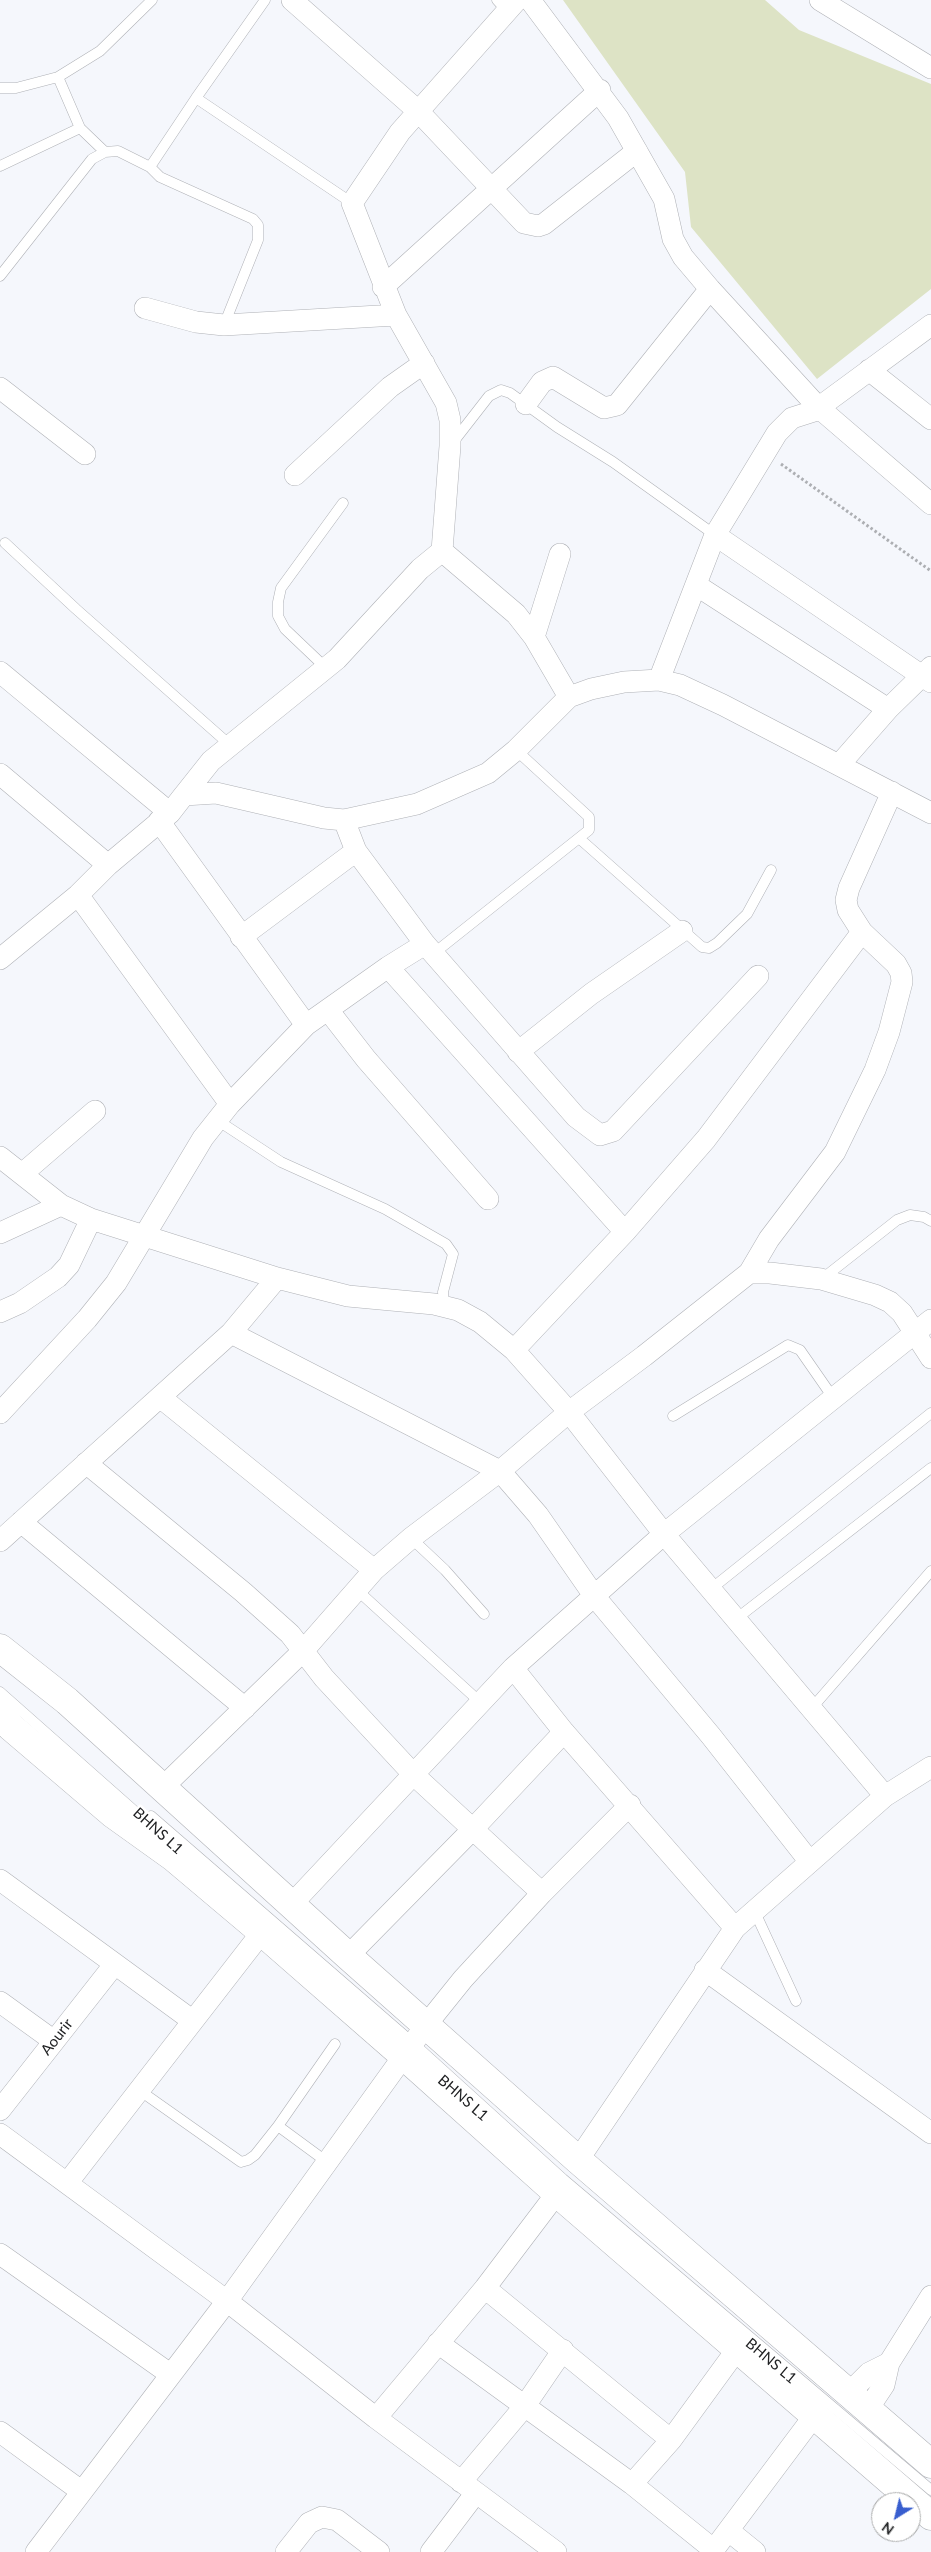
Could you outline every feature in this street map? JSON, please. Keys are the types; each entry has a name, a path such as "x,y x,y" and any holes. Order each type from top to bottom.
{"street":[{"path":"292,0 418,110 524,223 538,226 544,224 637,151"},
{"path":"530,0 600,90 637,151 664,199 673,239 683,257 710,290 818,407 931,504"},
{"path":"820,0 931,68"},
{"path":"0,959 78,895 108,865 165,817 212,761 326,668 420,569 442,551 450,446 450,420 446,403 396,315 383,287 352,202 372,170 418,110 507,4"},
{"path":"383,287 600,90"},
{"path":"526,404 542,382 553,377 604,408 618,405 710,290"},
{"path":"145,308 196,322 224,325 396,315"},
{"path":"659,680 715,535 785,424 792,418 818,407 931,325"},
{"path":"295,475 390,387 424,363"},
{"path":"869,370 931,419"},
{"path":"0,388 85,454"},
{"path":"715,535 928,674 888,709 839,765"},
{"path":"442,551 516,614 534,637 569,697"},
{"path":"534,637 560,554"},
{"path":"696,585 888,709"},
{"path":"0,672 165,817 241,937 306,1025"},
{"path":"184,795 216,793 324,818 344,820 417,804 488,773 516,750 569,697 591,689 624,682 659,680 680,685 722,705 931,812"},
{"path":"0,774 108,865"},
{"path":"162,1788 303,1651 374,1570 411,1538 500,1471 569,1412 644,1356 748,1273 769,1238 835,1152 875,1070 889,1032 902,982 901,973 896,964 862,932 848,910 849,888 892,792"},
{"path":"344,820 356,851 429,949 576,1117 591,1131 600,1136 613,1131 758,976"},
{"path":"241,937 356,851"},
{"path":"78,895 230,1104"},
{"path":"518,1052 591,994 682,930"},
{"path":"514,1350 626,1232 706,1139 862,932"},
{"path":"0,1413 116,1284 203,1138 230,1104 306,1025 388,967 429,949"},
{"path":"388,967 626,1232"},
{"path":"328,1010 366,1059 488,1199"},
{"path":"22,1174 95,1111"},
{"path":"0,1157 61,1205 91,1219 277,1278 348,1296 444,1306 458,1310 480,1322 514,1350 569,1412 664,1534 885,1796"},
{"path":"0,1233 61,1205"},
{"path":"0,1312 20,1303 58,1278 69,1264 91,1219"},
{"path":"748,1273 786,1274 821,1280 875,1294 890,1302 902,1313 913,1334 931,1358"},
{"path":"0,1541 231,1333 277,1278"},
{"path":"291,1905 513,1668 664,1534 931,1320"},
{"path":"231,1333 500,1471 538,1515 595,1597 710,1736 810,1862"},
{"path":"160,1397 374,1570"},
{"path":"86,1463 243,1592 290,1634 324,1678 414,1775 542,1893"},
{"path":"21,1522 245,1708"},
{"path":"0,1648 66,1702 348,1956 413,2044 557,2193 931,2516"},
{"path":"513,1668 564,1732 630,1805 735,1928"},
{"path":"0,1712 12,1727 113,1814 174,1856 262,1932 413,2044 578,2160 931,2464"},
{"path":"348,1956 472,1830 564,1732"},
{"path":"578,2160 735,1928 885,1796 928,1765"},
{"path":"36,2552 170,2374 228,2301 413,2044 463,1979 542,1893 630,1805"},
{"path":"0,1880 114,1965 194,2021"},
{"path":"68,2182 262,1932"},
{"name":"Aourir","path":"0,2110 114,1965"},
{"path":"705,1970 931,2133"},
{"path":"0,2002 54,2041"},
{"path":"0,2134 228,2301 376,2418 556,2552"},
{"path":"376,2418 485,2288 557,2193"},
{"path":"2,2259 170,2374"},
{"path":"485,2288 671,2440"},
{"path":"859,2401 881,2391 889,2363 931,2296"},
{"path":"438,2343 632,2484 713,2551 814,2416"},
{"path":"632,2484 671,2440 738,2348"},
{"path":"430,2552 468,2488 563,2350"},
{"path":"0,2432 81,2492"},
{"path":"286,2552 309,2523 322,2517 337,2520 379,2552"},
{"path":"729,2530 755,2552"}],"lane":[{"path":"0,88 16,88 58,77 100,50 152,0"},
{"path":"150,167 265,0"},
{"path":"58,77 80,128 105,152"},
{"path":"196,98 352,202"},
{"path":"0,166 80,128"},
{"path":"0,276 92,159 105,152 118,151 150,167 160,177 254,219 258,225 258,240 224,325"},
{"path":"450,446 495,391 502,390 510,393 556,427 613,462 715,535"},
{"path":"326,668 285,629 278,616 278,602 281,588 343,503"},
{"path":"5,543 105,636 230,745"},
{"path":"429,949 580,839 589,830 589,818 516,750"},
{"path":"580,839 702,947 709,948 717,943 747,914 771,870"},
{"path":"217,1120 281,1162 385,1209 446,1244 453,1254 443,1292 444,1306"},
{"path":"821,1280 897,1220 910,1215 924,1217 931,1221"},
{"path":"673,1416 788,1345 800,1350 834,1398"},
{"path":"711,1589 931,1413"},
{"path":"736,1619 931,1468"},
{"path":"411,1538 446,1570 484,1614"},
{"path":"811,1708 931,1571"},
{"path":"357,1590 480,1702"},
{"name":"BHNS L1","path":"0,1685 413,2044 562,2180 931,2490"},
{"name":"BHNS L1","path":"0,1692 413,2044 627,2244 766,2356 931,2499"},
{"path":"754,1910 796,2001"},
{"path":"139,2090 241,2162 255,2155 278,2126 335,2044"},
{"path":"278,2126 327,2162"}],"path":[{"path":"765,453 931,571"}],"green space":[{"path":"563,0 765,0 799,30 931,84 931,289 817,379 691,227 685,172"}]}
